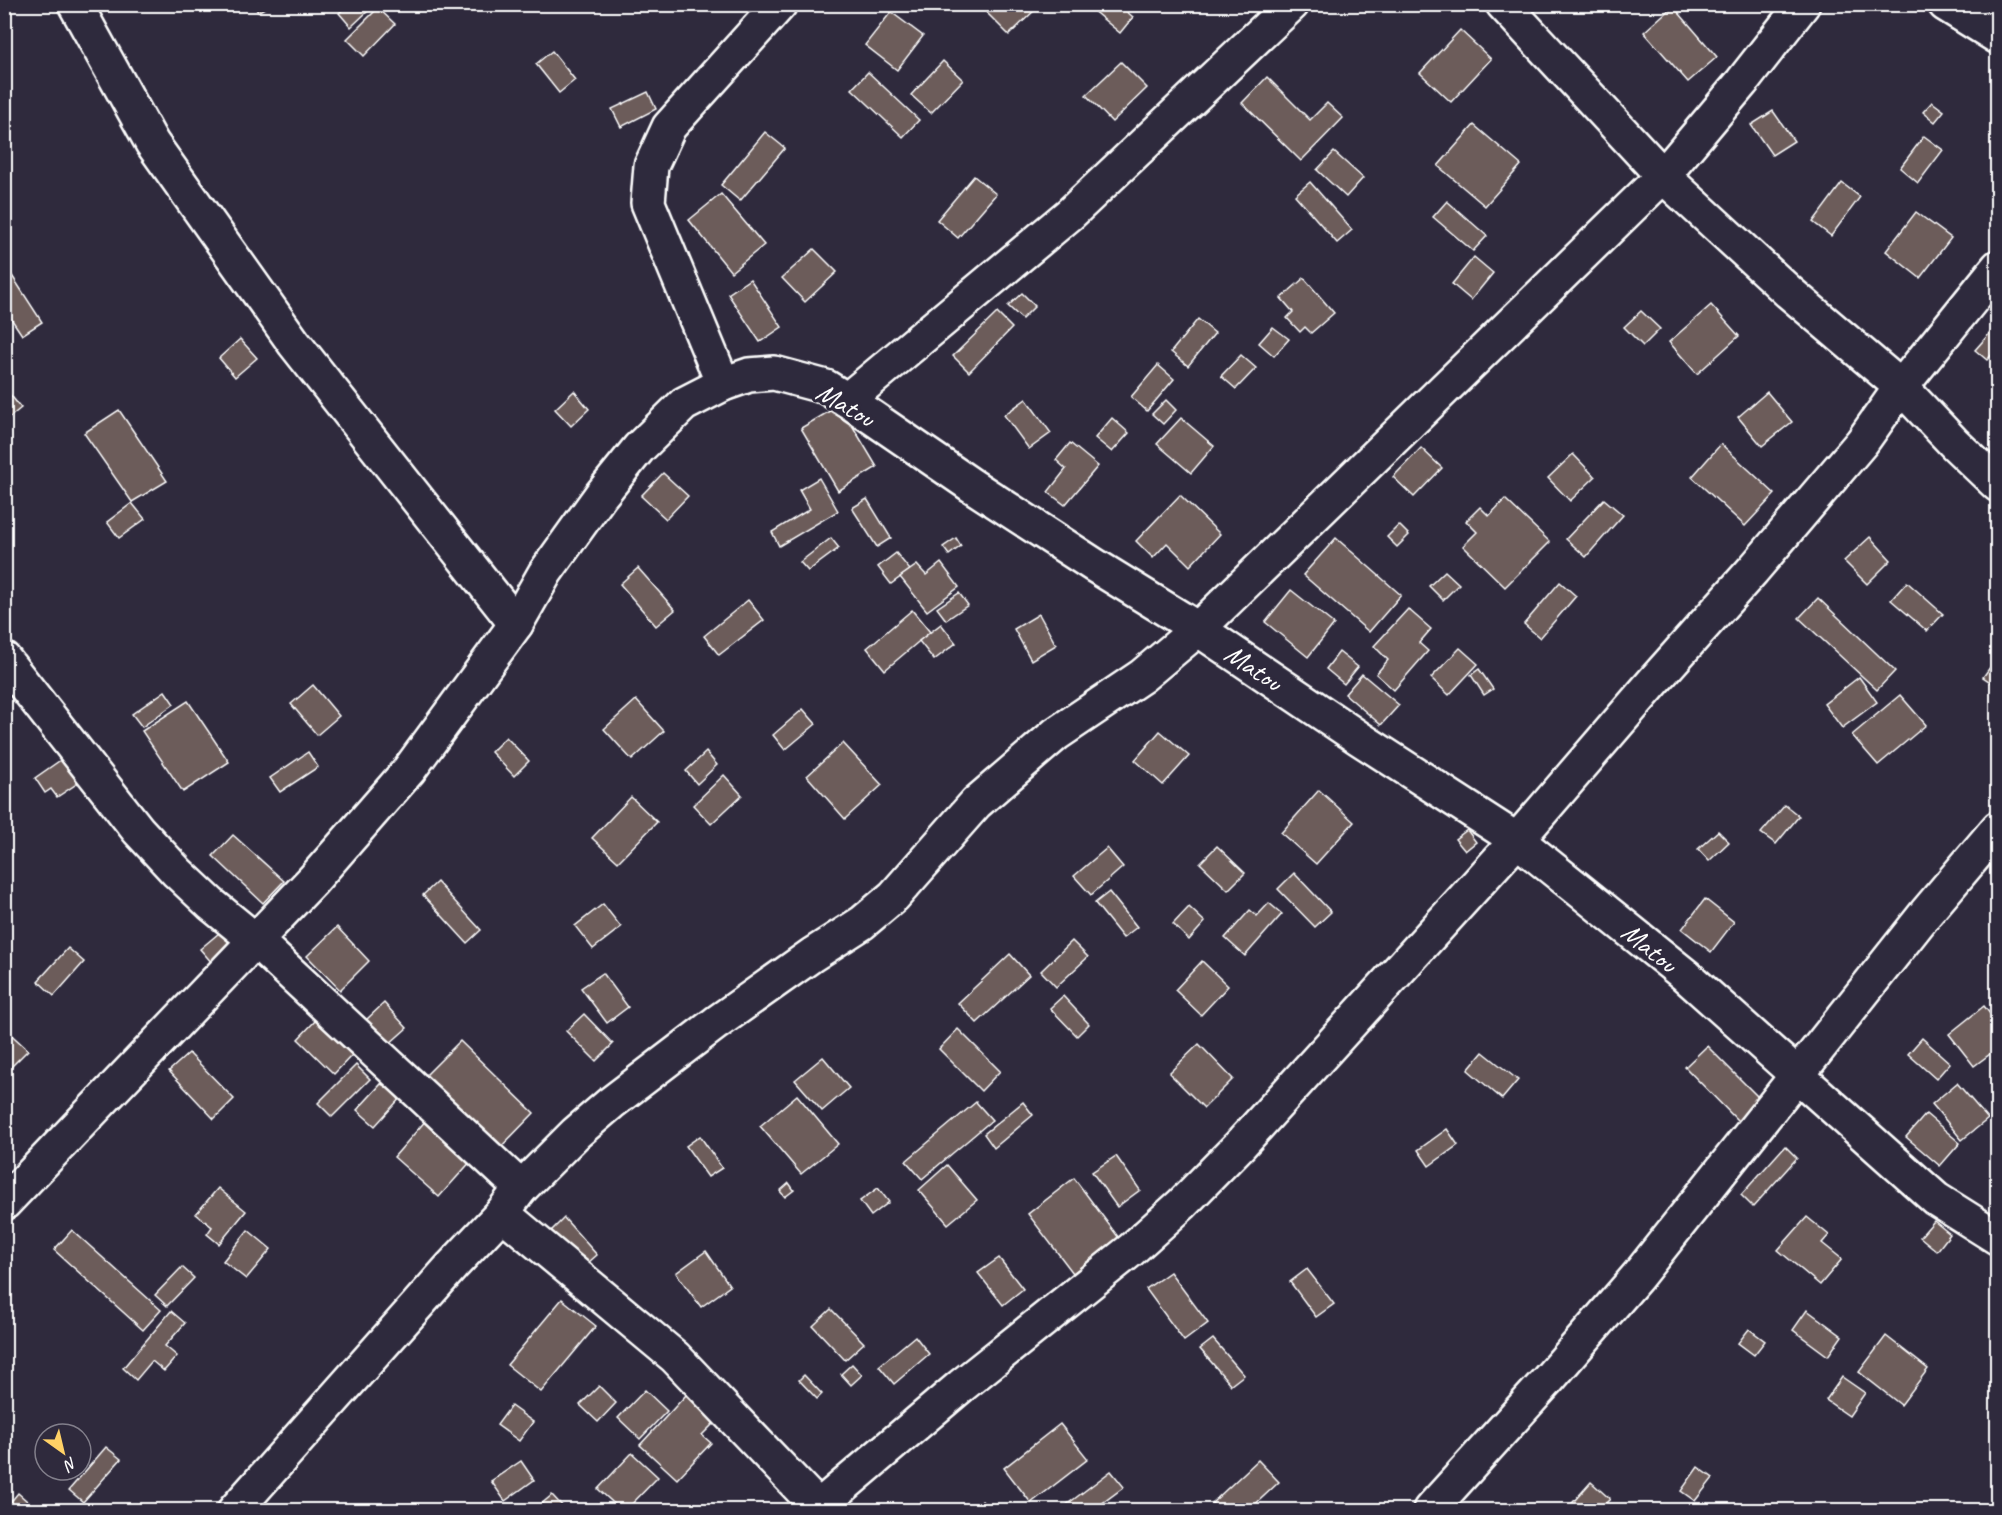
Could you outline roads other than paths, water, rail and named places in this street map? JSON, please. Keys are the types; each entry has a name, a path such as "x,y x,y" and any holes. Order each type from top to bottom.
{"street":[{"path":"75,4 152,143 294,343 516,624"},
{"path":"723,384 648,203 651,165 669,128 780,4"},
{"path":"848,400 1070,214 1292,4"},
{"path":"1503,4 1663,176 1789,292 1901,387 1998,485"},
{"path":"236,1510 452,1266 576,1133 611,1103 726,1016 812,955 862,923 894,896 976,803 1056,734 1142,676 1198,629 1663,176 1742,82 1803,4"},
{"path":"1945,4 1998,37"},
{"path":"4,659 138,830 177,872 255,940 512,1201 675,1357 818,1509 961,1386 1131,1250 1182,1204 1240,1145 1517,840 1753,570 1862,442 1901,387 1998,267"},
{"name":"Matou","path":"4,1203 313,880 409,771 516,624 552,563 601,495 639,448 684,404 723,384 749,375 774,373 826,387 848,400 971,485 1095,566 1198,629 1359,738 1517,840 1685,975 1936,1199 1998,1238"},
{"path":"1430,1510 1547,1382 1637,1277 1926,913 1998,828"}]}
